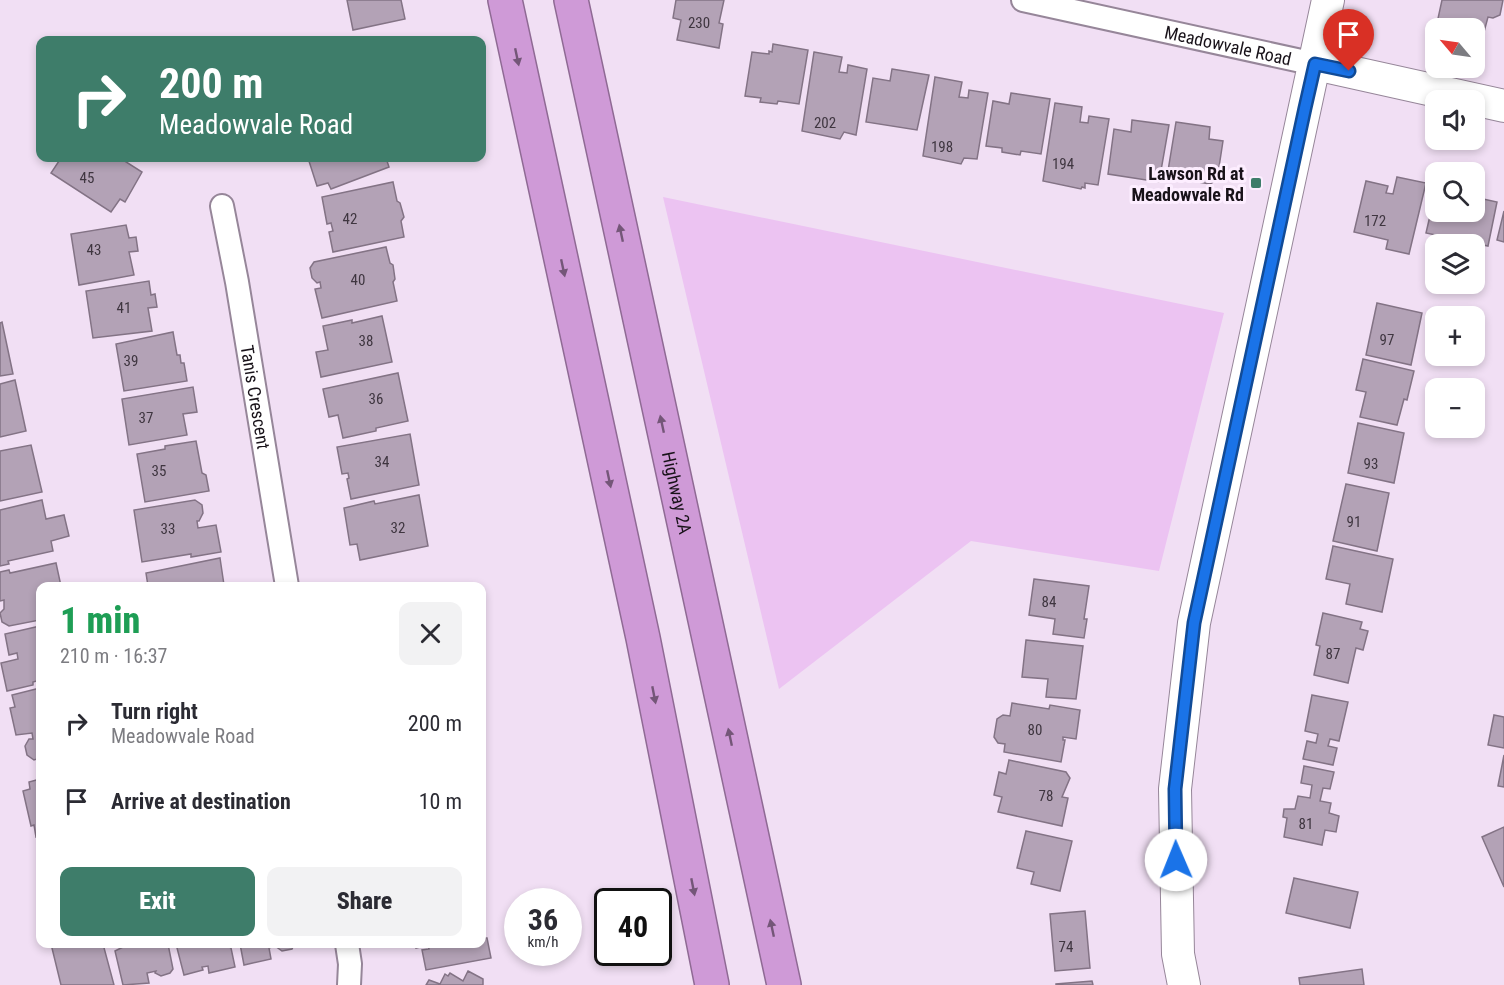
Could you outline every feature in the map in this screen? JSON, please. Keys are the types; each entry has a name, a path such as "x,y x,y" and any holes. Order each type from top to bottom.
{"highway":[{"path":"505,0 643,638 712,985"},
{"name":"Highway 2A","path":"571,0 784,985"}],"street":[{"name":"Meadowvale Road","path":"1023,0 1504,106"},
{"path":"1184,985 1178,954 1175,789 1194,623 1328,0"},
{"name":"Tanis Crescent","path":"222,206 287,582"},
{"path":"348,948 349,985"}],"shaded area":[{"path":"663,197 1224,313 1159,571 971,541 779,689"}],"building":[{"path":"347,0 401,0 405,19 353,30"},
{"path":"676,0 724,0 719,23 723,24 719,48 677,40 681,20 673,18"},
{"path":"1442,0 1503,0 1500,15 1493,18 1488,17 1485,28 1485,18 1438,18"},
{"path":"773,44 808,50 799,104 778,101 777,104 760,102 761,98 745,96 752,52 769,54 769,51 772,52"},
{"path":"814,52 842,57 839,72 847,73 848,65 867,69 856,135 844,132 840,139 802,131"},
{"path":"892,69 929,75 917,130 866,122 873,78 890,81"},
{"path":"935,77 962,82 959,97 968,98 969,90 988,93 977,159 964,158 961,164 923,156"},
{"path":"1011,93 1050,99 1041,154 1021,151 1020,155 1002,152 1002,148 986,146 993,101 1009,104"},
{"path":"1055,103 1082,107 1080,122 1088,123 1089,116 1109,119 1098,185 1085,183 1085,188 1081,189 1043,181"},
{"path":"1132,120 1169,125 1159,182 1108,174 1114,129 1131,132"},
{"path":"1176,122 1210,127 1209,139 1223,141 1217,180 1210,184 1167,177"},
{"path":"58,162 126,162 142,172 125,202 120,199 111,212 51,173"},
{"path":"309,162 387,162 389,167 331,189 328,183 317,186"},
{"path":"1397,177 1425,183 1409,254 1386,249 1388,240 1354,232 1366,181 1388,186 1386,193 1393,194"},
{"path":"393,182 397,201 400,203 404,217 401,221 404,237 333,252 329,232 333,231 331,223 327,224 322,197"},
{"path":"1485,199 1497,202 1488,246 1485,245 1485,234 1426,233 1429,222 1485,222"},
{"path":"1504,211 1504,242 1497,240"},
{"path":"126,225 129,238 136,237 138,251 129,252 134,275 79,285 71,234"},
{"path":"386,247 390,263 393,265 395,279 393,282 397,301 322,318 315,289 321,288 320,282 317,283 312,278 310,268 314,262"},
{"path":"149,281 151,295 155,294 157,307 148,308 152,331 93,338 86,291"},
{"path":"1377,303 1422,313 1411,365 1366,355"},
{"path":"382,316 392,362 321,377 316,352 328,350 323,326 352,320 352,323"},
{"path":"2,322 13,374 0,376 0,323"},
{"path":"173,332 177,355 180,355 181,363 184,363 187,381 124,391 116,344"},
{"path":"1363,359 1414,371 1407,400 1404,399 1397,425 1360,417 1366,392 1356,390"},
{"path":"398,373 408,421 343,438 338,415 329,417 323,389"},
{"path":"15,380 26,431 0,437 0,384"},
{"path":"193,387 197,412 183,414 187,435 129,445 122,399"},
{"path":"1358,423 1404,433 1394,483 1348,473"},
{"path":"410,434 419,485 351,499 348,473 342,474 337,447"},
{"path":"196,441 202,473 206,475 209,491 145,502 137,454"},
{"path":"31,445 42,492 0,501 0,451"},
{"path":"1346,484 1389,493 1377,551 1333,541"},
{"path":"419,495 428,546 360,560 357,544 350,545 344,508"},
{"path":"42,500 46,519 64,515 69,536 51,541 53,551 8,561 9,564 0,566 0,510"},
{"path":"195,500 202,505 203,513 197,521 198,528 216,525 221,552 142,562 134,510"},
{"path":"1333,546 1393,559 1382,612 1346,604 1350,584 1326,579"},
{"path":"220,558 224,582 147,582 146,573"},
{"path":"56,563 60,582 36,582 36,621 9,626 2,622 0,613 4,609 4,600 0,601 0,572 9,570 10,573"},
{"path":"1034,579 1089,586 1084,619 1087,619 1084,638 1053,634 1055,619 1029,615"},
{"path":"1323,613 1362,622 1360,629 1368,631 1363,650 1356,648 1348,683 1314,675 1320,646 1316,645"},
{"path":"36,627 36,681 33,682 33,685 7,691 1,663 18,659 17,653 9,655 5,634"},
{"path":"1026,640 1083,646 1076,699 1046,697 1048,679 1022,677"},
{"path":"36,689 36,759 27,755 25,746 29,739 33,739 32,733 16,735 10,708 15,707 12,695"},
{"path":"1312,695 1348,702 1339,741 1330,739 1328,746 1337,748 1333,765 1303,759 1307,741 1316,743 1318,734 1305,731"},
{"path":"1012,703 1049,709 1050,705 1080,710 1076,739 1063,737 1065,740 1061,762 1004,752 1005,744 998,743 994,737 997,719 1003,715 1010,716"},
{"path":"1494,715 1504,717 1504,748 1488,745"},
{"path":"1504,755 1504,787 1498,786"},
{"path":"1009,760 1066,772 1070,778 1062,797 1068,798 1062,826 998,812 1002,797 994,795 999,772 1006,774"},
{"path":"1304,766 1334,772 1330,789 1323,788 1320,801 1331,803 1329,813 1339,816 1336,832 1325,830 1322,845 1284,837 1287,818 1283,817 1284,809 1295,809 1298,796 1310,798 1312,785 1301,783"},
{"path":"36,780 36,837 34,825 31,826 23,791 30,789 29,782"},
{"path":"1504,827 1504,887 1482,837"},
{"path":"1026,831 1072,841 1060,891 1031,884 1034,872 1017,868"},
{"path":"1294,878 1358,892 1350,928 1286,913"},
{"path":"1085,911 1090,968 1055,971 1050,914"},
{"path":"487,938 491,958 426,970 422,950 486,948"},
{"path":"52,948 104,948 114,985 61,985"},
{"path":"121,948 169,948 173,969 170,973 161,976 155,973 156,971 147,973 149,983 123,985 115,951"},
{"path":"177,948 231,948 235,967 209,973 208,966 202,967 203,970 184,975"},
{"path":"241,948 269,948 271,959 244,965"},
{"path":"278,948 292,948 292,949 282,951"},
{"path":"1362,969 1364,985 1300,985 1299,978"},
{"path":"468,971 483,979 483,985 426,985 429,980 440,984 445,974 448,976 450,973 463,981"},
{"path":"1092,981 1093,985 1056,985 1056,984"}],"place":[{"name":"Lawson Rd at Meadowvale Rd","path":"1256,183"}],"route":[{"path":"1176,860 1175,789 1194,623 1305,108 1315,64 1349,71"}]}
